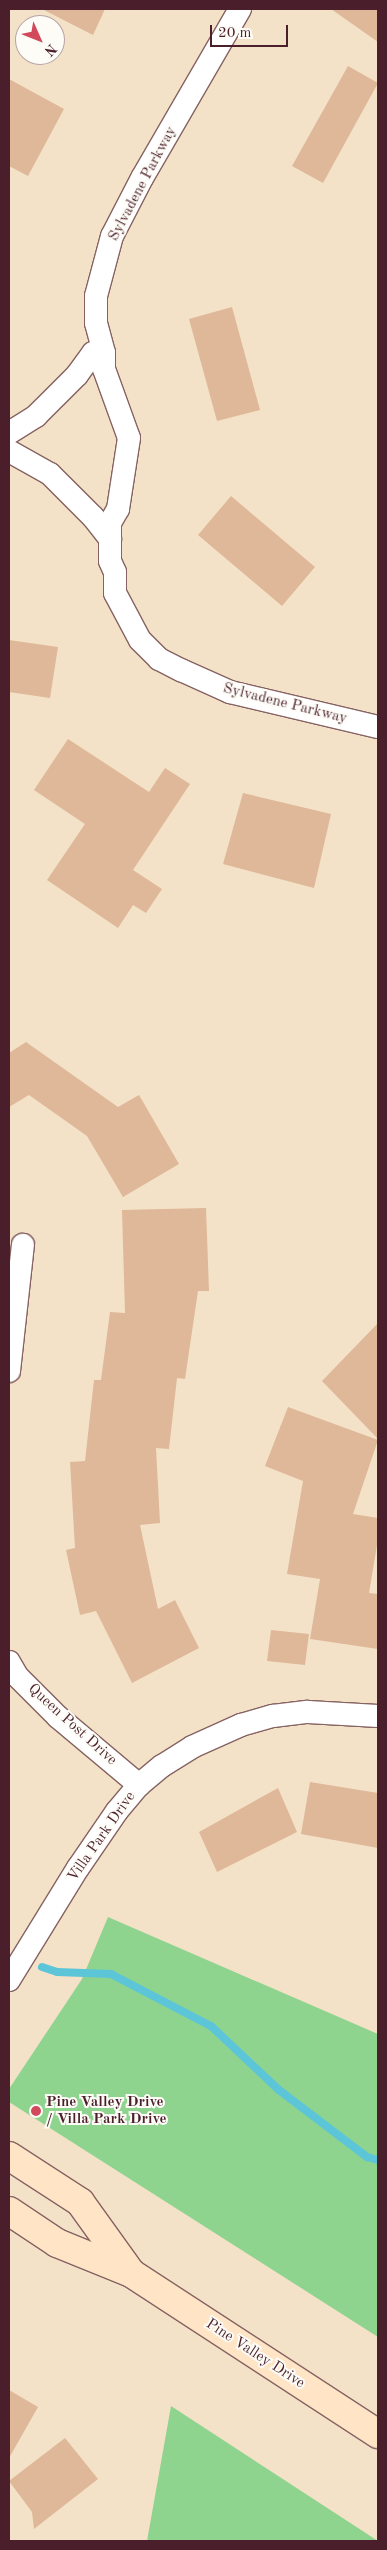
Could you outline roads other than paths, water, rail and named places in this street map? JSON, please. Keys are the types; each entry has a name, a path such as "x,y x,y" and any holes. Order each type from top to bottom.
{"main road":[{"name":"Pine Valley Drive","path":"9,2156 80,2202 131,2273"},
{"name":"Pine Valley Drive","path":"9,2210 57,2243 131,2273 378,2434"}],"street":[{"name":"Sylvadene Parkway","path":"240,9 142,178 112,236 96,296 96,323 104,353 104,369 129,438 118,509 110,522 110,561 115,572 115,594 140,640 159,659 230,692 378,727"},
{"path":"9,433 36,416 77,375 93,353 104,353"},
{"path":"9,451 50,474 94,517 110,539"},
{"path":"9,1371 23,1245"},
{"name":"Queen Post Drive","path":"12,1672 58,1716 139,1785"},
{"name":"Villa Park Drive","path":"9,1980 78,1868 117,1811 139,1785 162,1766 192,1748 241,1725 273,1716 308,1712 378,1716"}],"waterway":[{"path":"42,1967 57,1972 111,1974 211,2026 279,2090 367,2157 378,2160"}],"place":[{"name":"Pine Valley Drive / Villa Park Drive","path":"36,2111"}]}
